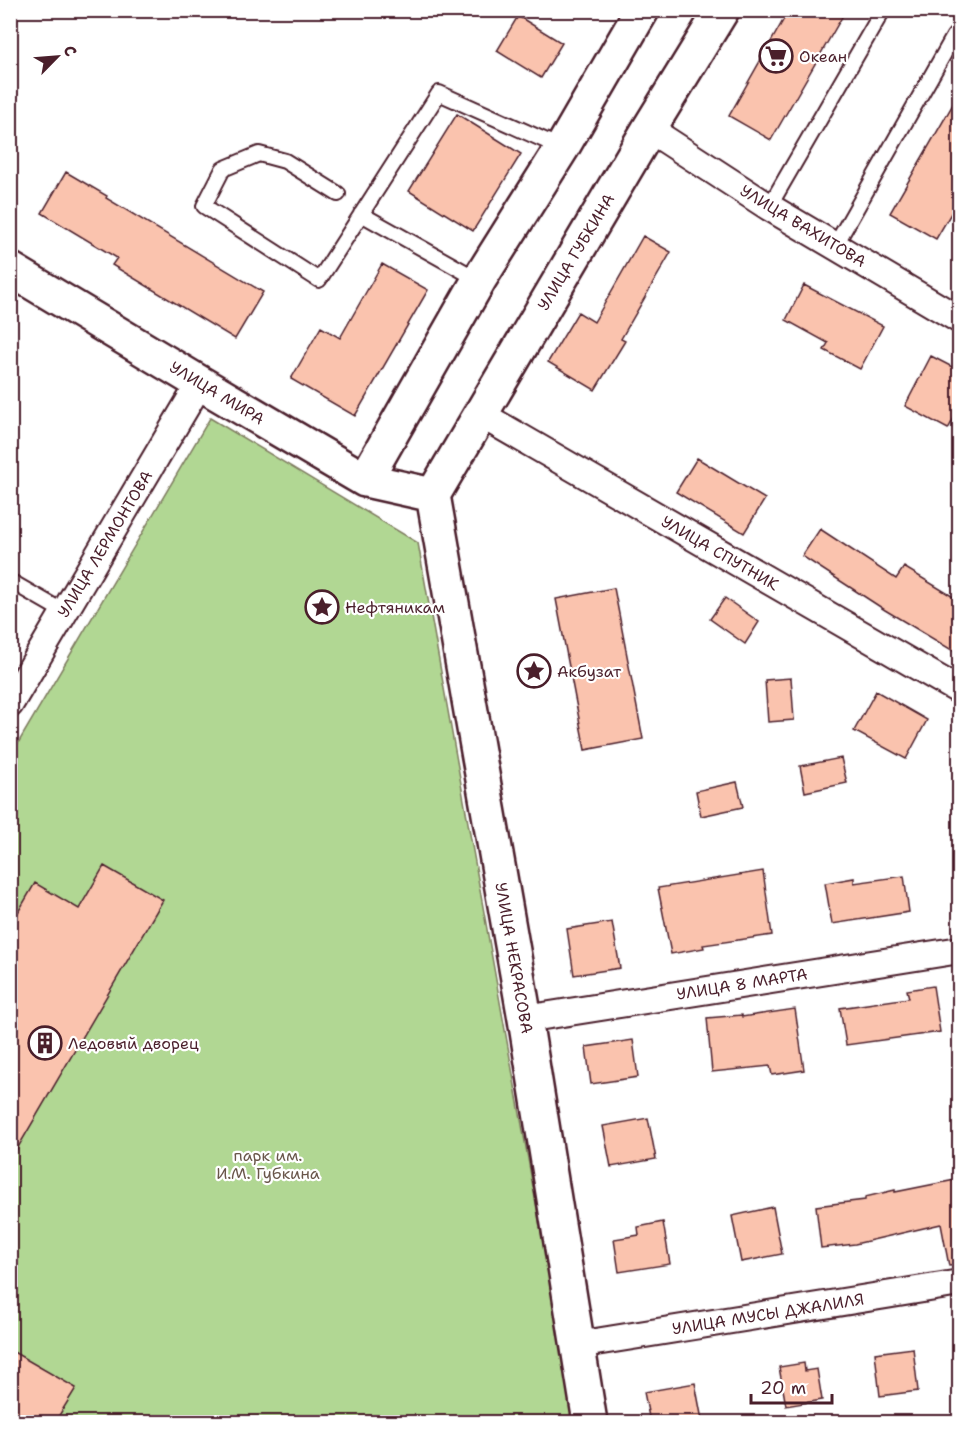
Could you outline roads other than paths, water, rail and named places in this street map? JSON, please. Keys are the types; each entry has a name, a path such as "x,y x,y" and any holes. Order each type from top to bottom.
{"street":[{"path":"366,480 479,280 562,148 642,10"},
{"name":"УЛИЦА ГУБКИНА","path":"433,495 722,10"},
{"name":"УЛИЦА ВАХИТОВА","path":"649,129 769,207 960,320"},
{"name":"УЛИЦА МИРА","path":"10,269 366,480 433,495"},
{"name":"УЛИЦА ЛЕРМОНТОВА","path":"10,704 200,383"},
{"name":"УЛИЦА СПУТНИК","path":"480,414 960,691"},
{"name":"УЛИЦА НЕКРАСОВА","path":"433,495 525,1019 590,1422"},
{"name":"УЛИЦА 8 МАРТА","path":"525,1019 960,950"},
{"name":"УЛИЦА МУСЫ ДЖАЛИЛЯ","path":"577,1345 960,1282"}],"lane":[{"path":"769,207 883,10"},
{"path":"834,246 954,36"},
{"path":"338,194 285,161 260,154 224,170 204,206 319,280 439,93 562,148"},
{"path":"361,214 479,280"},
{"path":"10,581 64,612"}],"place":[{"name":"Океан","path":"776,56"},
{"name":"Нефтяникам","path":"322,607"},
{"name":"Акбузат","path":"534,671"},
{"name":"Ледовый дворец","path":"45,1043"}],"park label":[{"name":"парк им. И.М. Губкина","path":"268,1164"}]}
